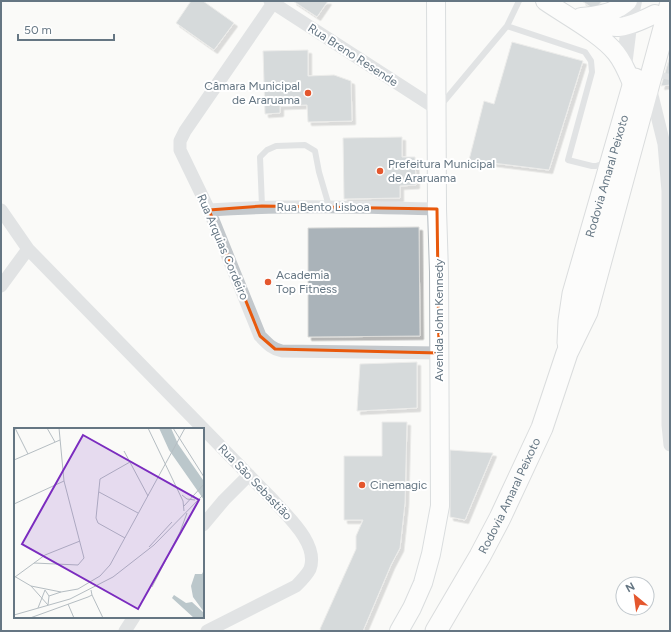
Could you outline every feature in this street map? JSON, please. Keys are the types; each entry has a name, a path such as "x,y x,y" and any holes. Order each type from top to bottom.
{"highway":[{"name":"Rodovia Amaral Peixoto","path":"436,631 480,556 500,518 542,428 567,353 587,312 651,80 664,8"},
{"name":"Rodovia Amaral Peixoto","path":"567,353 569,321 573,294 612,157 651,80"}],"main road":[{"name":"Avenida John Kennedy","path":"400,631 423,583 436,530 440,506 436,1"},
{"path":"545,1 570,15 605,42 616,52 624,66 651,80"},
{"path":"570,15 597,16 624,5 628,1"},
{"path":"570,15 607,27 617,27 629,26 664,8"}],"street":[{"path":"624,66 634,1"},
{"name":"Rua Breno Resende","path":"272,2 436,109"},
{"name":"Rua Arquias Cordeiro","path":"272,2 185,131 180,142 180,150 209,210 260,336 274,349 282,351 439,353"},
{"path":"651,80 664,144 668,191 668,425 670,445"},
{"name":"Rua Bento Lisboa","path":"209,210 262,206 437,209"},
{"name":"Rua São Sebastião","path":"1,210 28,249 203,428"},
{"path":"1,286 28,249"},
{"name":"Rua São Sebastião","path":"204,429 273,500 304,536 308,542 311,556 310,568 304,578 296,586 207,631"},
{"path":"204,524 224,500 248,476"},
{"path":"125,631 133,618"}],"lane":[{"path":"436,109 507,26 519,1"},
{"path":"507,26 584,52 591,61 592,72 568,160 596,166 606,162 612,157"},
{"path":"262,206 260,157 267,150 276,146 305,146 315,150 319,172 329,206"}],"highlighted area":[{"path":"262,206 437,209 439,353 275,349 260,336 209,210"}],"building":[{"path":"191,1 203,1 234,23 214,50 176,23"},
{"path":"293,1 328,1 317,17"},
{"path":"582,1 602,1 595,10"},
{"path":"512,42 583,61 549,170 469,160 484,101 494,104"},
{"name":"Câmara Municipal de Araruama","path":"308,50 308,76 334,75 351,81 352,121 308,122 307,105 280,106 280,113 265,114 263,51"},
{"path":"670,56 670,85 661,86"},
{"name":"Prefeitura Municipal de Araruama","path":"402,137 402,157 415,157 416,185 400,186 400,198 344,199 343,138"},
{"path":"419,227 420,336 308,337 308,228"},
{"path":"417,362 417,408 357,411 360,364"},
{"path":"382,422 407,422 405,503 400,548 391,565 363,631 321,631 320,629 356,549 356,536 363,520 344,520 344,456 382,456"},
{"path":"450,450 493,453 465,520 450,517"}],"place":[{"name":"Câmara Municipal de Araruama","path":"308,93"},
{"name":"Prefeitura Municipal de Araruama","path":"380,171"},
{"name":"Academia Top Fitness","path":"268,282"},
{"name":"Cinemagic","path":"362,485"}]}
